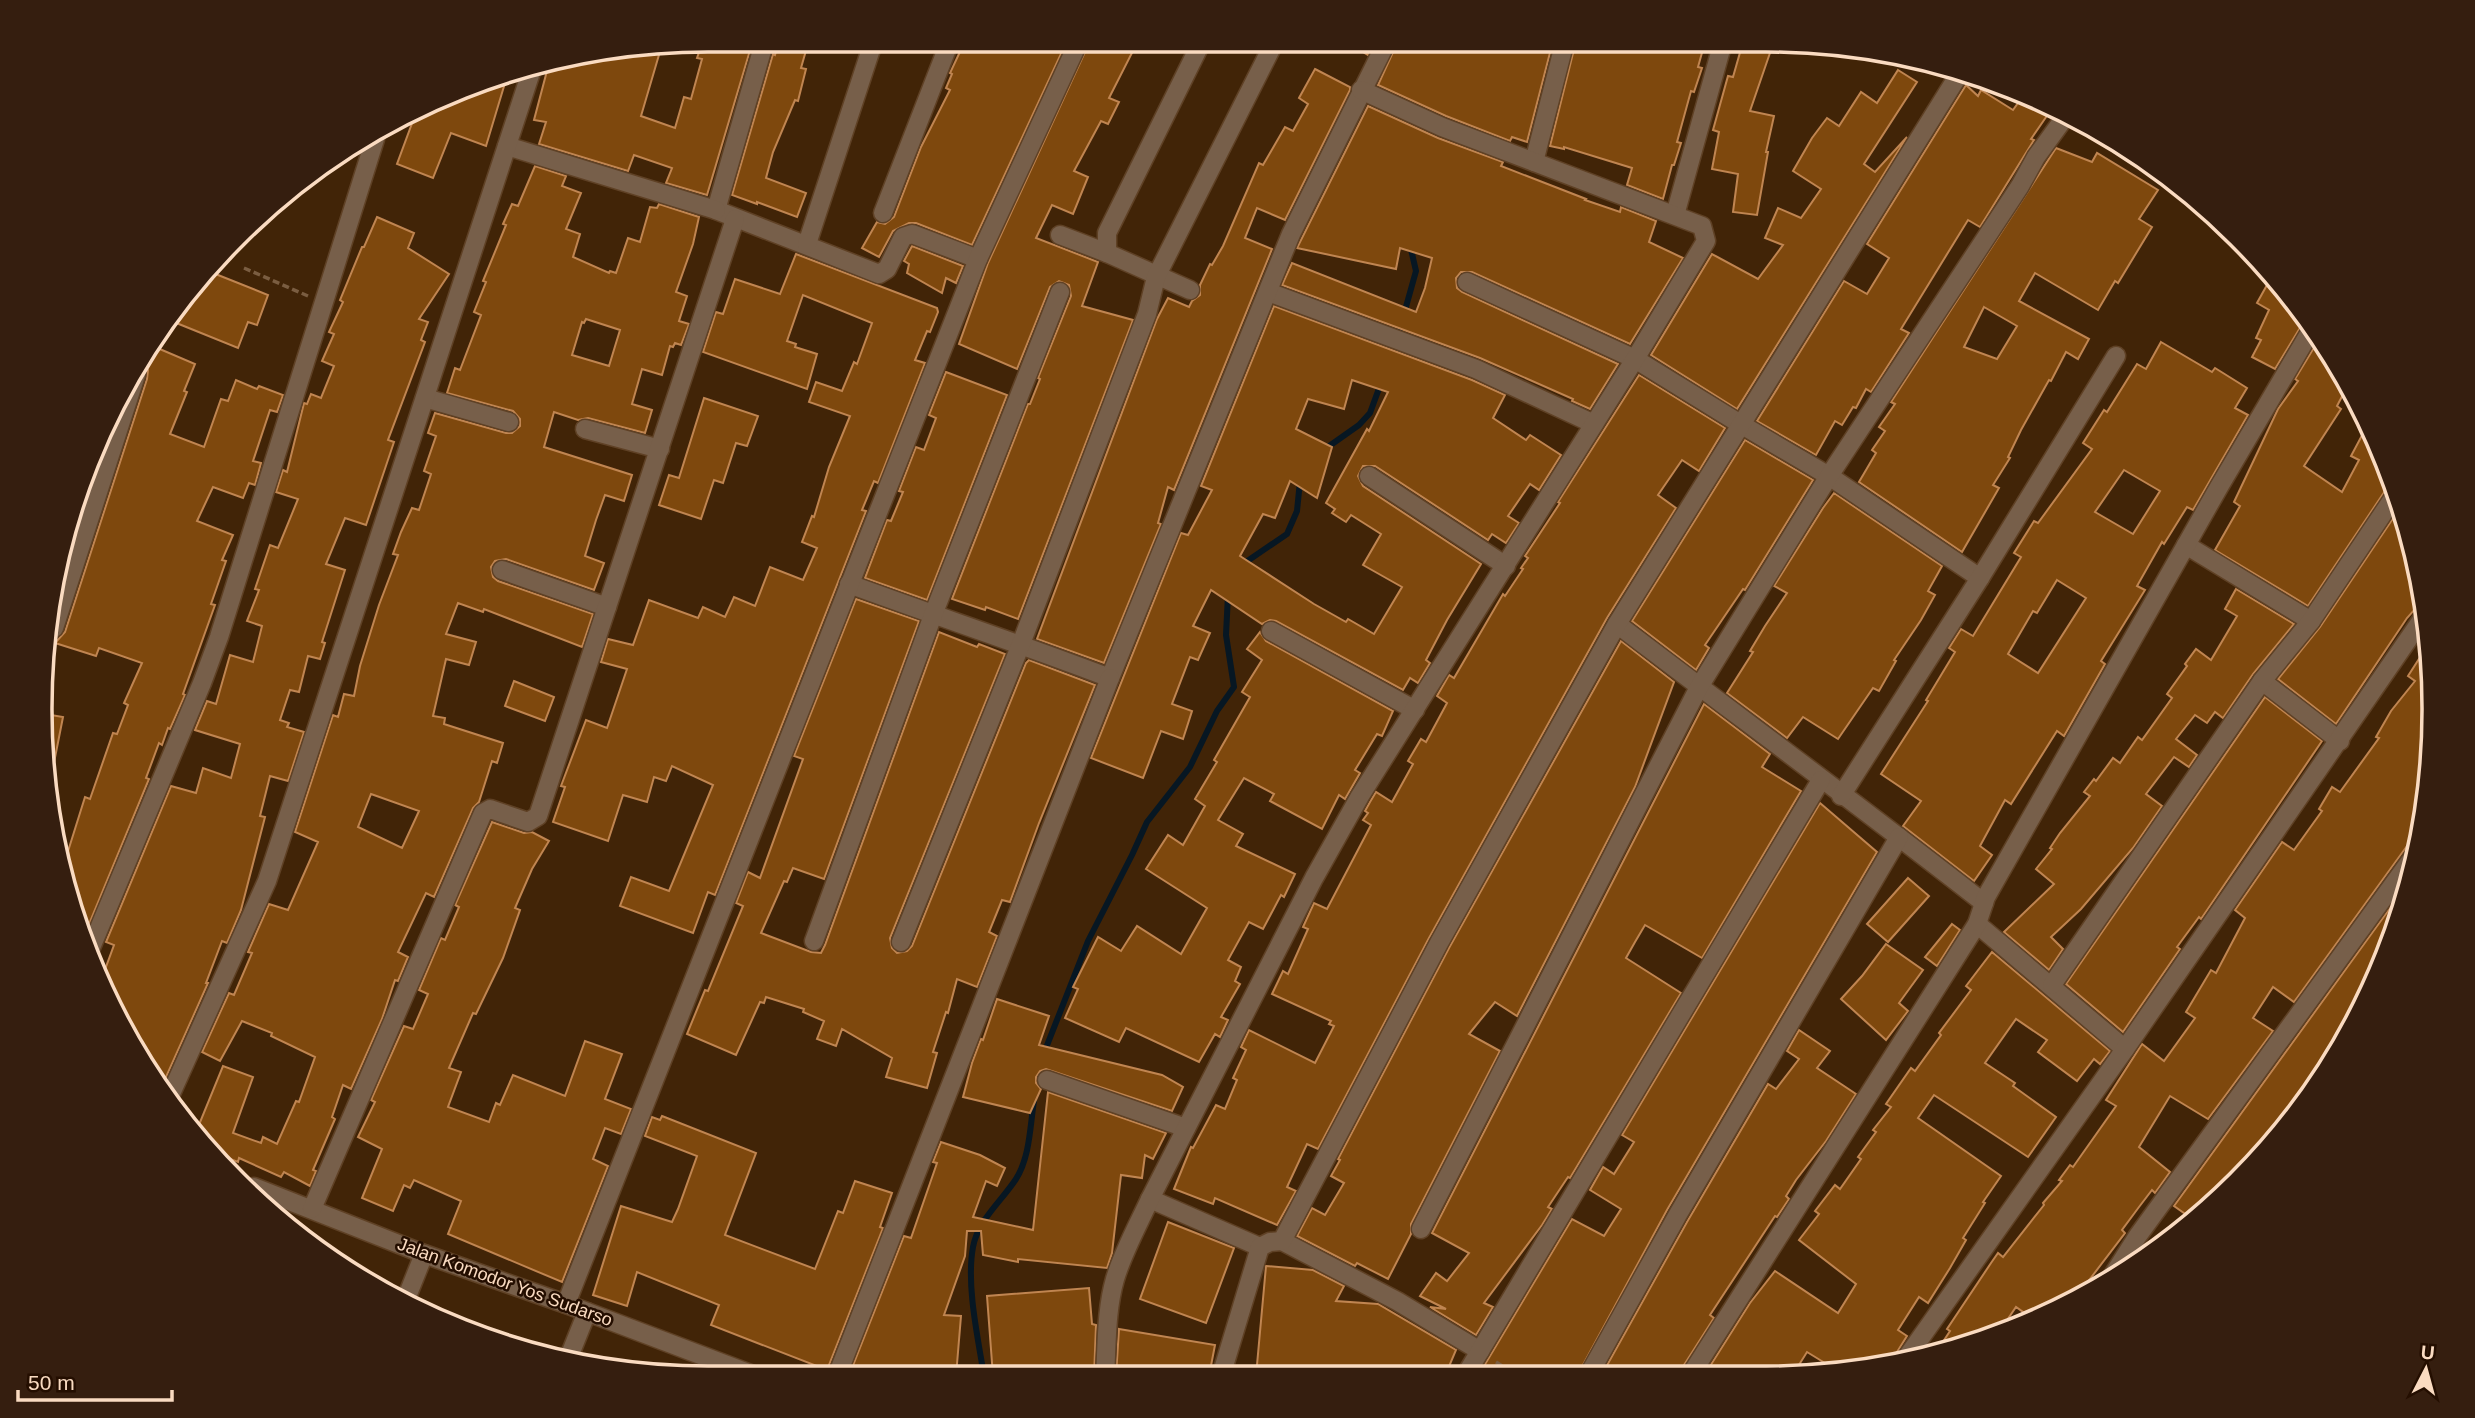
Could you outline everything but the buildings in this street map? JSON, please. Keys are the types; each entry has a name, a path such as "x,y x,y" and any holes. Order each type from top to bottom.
{"street":[{"path":"716,210 762,52"},
{"path":"807,244 870,52"},
{"path":"883,213 946,52"},
{"path":"566,1304 978,259 1074,52"},
{"path":"1107,254 1109,225 1196,52"},
{"path":"901,942 1021,644 1147,314 1156,277 1269,52"},
{"path":"841,1366 1110,678 1291,234 1381,52"},
{"path":"1534,162 1561,52"},
{"path":"1675,215 1720,52"},
{"path":"173,1088 267,881 529,78"},
{"path":"1282,1241 1439,943 1616,624 1955,81"},
{"path":"1106,1366 1108,1321 1115,1279 1150,1199 1314,878 1360,796 1506,566 1706,241 1702,226 1421,119 1361,90"},
{"path":"1421,1229 1699,687 1829,475 2060,124"},
{"path":"94,940 219,637 373,145"},
{"path":"507,146 716,210 879,274 887,269 903,237 912,234 978,259"},
{"path":"312,1209 483,813 490,809 528,822 538,816 736,219"},
{"path":"1060,235 1190,290"},
{"path":"1467,282 1635,359 1829,475 1980,578"},
{"path":"814,941 933,615 1060,292"},
{"path":"1268,292 1476,369 1594,424"},
{"path":"1696,1366 1977,924 1984,904 2186,545 2307,337"},
{"path":"1841,796 1980,578 2116,356"},
{"path":"425,398 509,422"},
{"path":"61,608 125,410"},
{"path":"585,429 660,449"},
{"path":"1369,477 1506,566"},
{"path":"2052,985 2262,681 2311,621 2390,504"},
{"path":"2186,545 2311,621"},
{"path":"502,570 607,607"},
{"path":"849,584 1110,678"},
{"path":"1616,624 1984,904"},
{"path":"1913,1348 2417,628"},
{"path":"1271,631 1415,710"},
{"path":"2262,681 2340,741"},
{"path":"1471,1366 1821,780"},
{"path":"1594,1366 1677,1216 1899,837"},
{"path":"2122,1260 2401,873"},
{"path":"1977,924 2125,1049"},
{"path":"1047,1080 1186,1128"},
{"name":"Jalan Komodor Yos Sudarso","path":"263,1190 424,1254 730,1366"},
{"path":"1150,1199 1260,1247"},
{"path":"1224,1366 1260,1247 1270,1241 1282,1241 1397,1301 1480,1351"},
{"path":"409,1293 424,1254"},
{"path":"572,1351 587,1312"}],"path":[{"path":"244,268 323,303"},
{"path":"1480,1351 1503,1366"}],"waterway":[{"path":"1397,339 1416,271 1410,245"},
{"path":"1325,449 1359,425 1370,413 1381,383"},
{"path":"1243,564 1287,534 1297,511 1300,481"},
{"path":"1044,1053 1088,941 1147,822 1190,767 1217,711 1234,687 1226,635 1228,595"},
{"path":"1036,1090 1040,1066"},
{"path":"982,1366 972,1294 973,1247 980,1228 1021,1170 1029,1141 1034,1101"}]}
